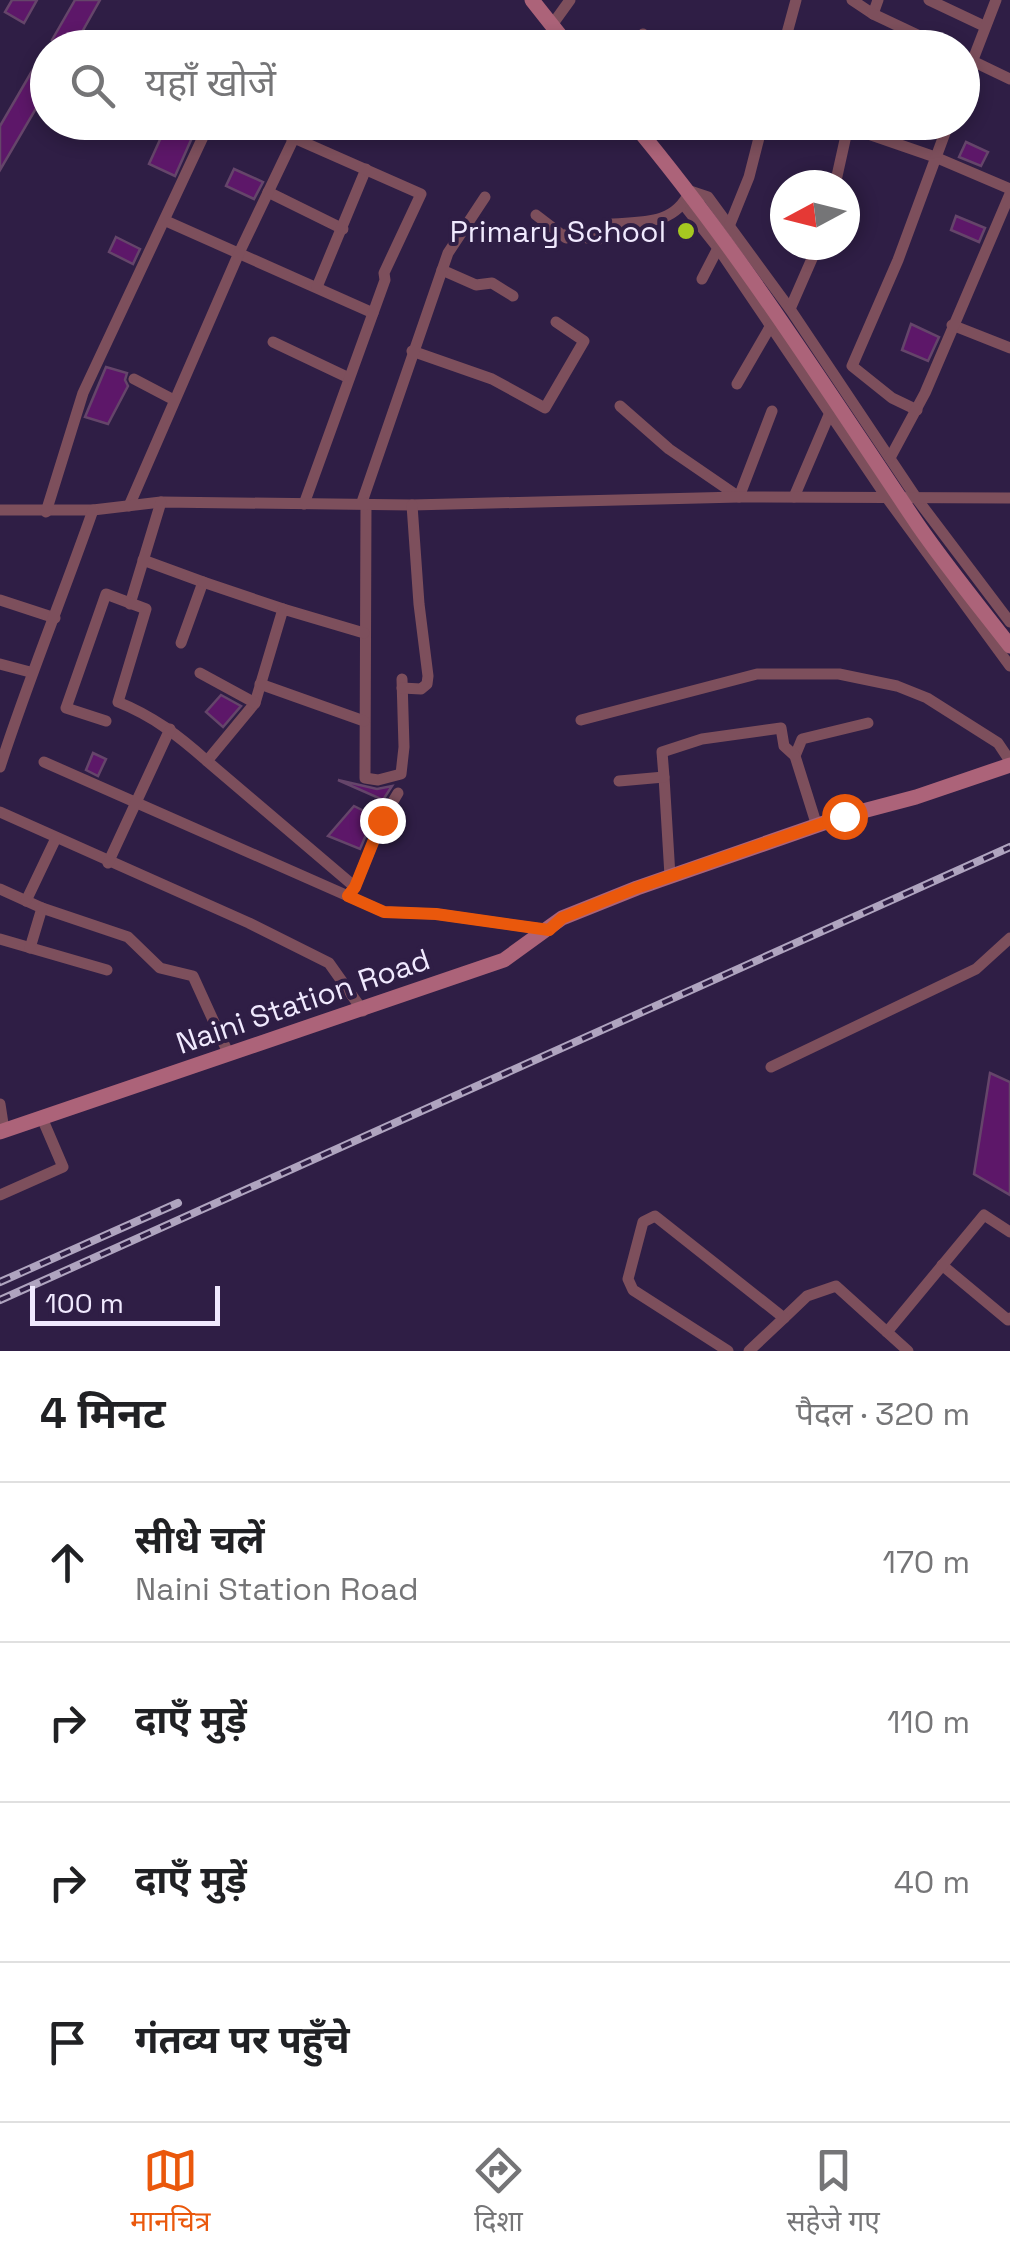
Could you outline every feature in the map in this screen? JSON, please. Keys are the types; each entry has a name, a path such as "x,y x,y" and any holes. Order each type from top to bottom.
{"street":[{"path":"561,30 570,0"},
{"path":"788,30 796,0"},
{"path":"852,0 907,30"},
{"path":"873,14 878,0"},
{"path":"928,0 984,26"},
{"path":"980,34 996,0"},
{"path":"541,4 554,30"},
{"path":"980,65 1010,79"},
{"path":"46,512 77,406 202,140"},
{"path":"129,506 293,140"},
{"path":"299,140 421,194 384,273 385,280 304,504"},
{"path":"645,140 768,298 920,527 1010,646"},
{"path":"730,224 758,140"},
{"path":"838,170 845,140"},
{"path":"889,140 1010,191 916,410 890,458"},
{"path":"916,410 892,398 852,366 942,140"},
{"path":"317,287 366,169"},
{"path":"268,192 343,229"},
{"path":"412,504 428,676 427,684 421,688 402,683 402,774 378,780 365,778 364,502 448,253 485,197"},
{"path":"536,215 564,243 572,230 587,238 600,239 611,224 660,222 691,201 708,197 790,309 917,499 1010,622"},
{"path":"691,201 828,416 1010,666"},
{"path":"166,221 373,312"},
{"path":"702,279 718,248"},
{"path":"790,309 811,260"},
{"path":"442,270 476,285 492,283 513,296"},
{"path":"412,351 492,379 544,408 584,341 556,322"},
{"path":"952,326 1010,348"},
{"path":"737,384 770,327"},
{"path":"272,342 350,378"},
{"path":"134,379 174,400"},
{"path":"620,406 669,449 739,497"},
{"path":"739,497 772,411"},
{"path":"794,498 828,416"},
{"path":"0,510 93,510 160,502 412,504 739,497 1010,498"},
{"path":"130,604 160,502"},
{"path":"0,767 6,730 44,648 93,510"},
{"path":"143,560 364,633"},
{"path":"182,643 203,582"},
{"path":"106,721 66,708 106,594 146,610 118,702 170,729 351,892"},
{"path":"0,600 55,618"},
{"path":"207,761 255,703 283,608"},
{"path":"0,664 30,672"},
{"path":"200,673 255,703"},
{"path":"581,720 757,674 839,674 897,686 927,698 998,743 1010,763"},
{"path":"260,684 364,721"},
{"path":"795,756 802,740 868,723"},
{"path":"670,876 662,752 702,739 781,728 784,746 795,756 817,826"},
{"path":"108,862 170,729"},
{"path":"44,762 135,804 351,892 384,912 436,914 549,930"},
{"name":"Naini Station Road","path":"2,1131 504,960 562,918 670,876 1010,763"},
{"path":"619,781 664,777"},
{"path":"351,892 398,793"},
{"path":"0,812 329,962 363,1011"},
{"path":"26,901 56,838"},
{"path":"0,890 128,937 160,968 193,976 229,1056"},
{"path":"30,948 42,908"},
{"path":"770,1067 976,969 1010,938"},
{"path":"0,939 107,970"},
{"path":"0,1104 2,1131"},
{"path":"0,1195 63,1167 42,1118"},
{"path":"887,1332 984,1215 1010,1232"},
{"path":"728,1351 633,1290 628,1279 643,1222 649,1217 655,1216 784,1318"},
{"path":"942,1265 1010,1318"},
{"path":"749,1351 807,1296 836,1286 908,1351"}],"building":[{"path":"12,0 37,0 24,23 5,12"},
{"path":"75,0 100,0 83,30 58,30"},
{"path":"30,74 30,119 0,170 0,126"},
{"path":"160,140 191,140 175,176 149,164"},
{"path":"966,142 988,152 981,166 959,157"},
{"path":"234,169 263,182 254,199 226,186"},
{"path":"956,216 985,228 979,242 951,230"},
{"path":"116,237 140,249 133,264 109,252"},
{"path":"911,324 939,337 928,361 902,350"},
{"path":"106,367 127,373 128,386 108,424 85,417"},
{"path":"221,695 241,706 223,727 206,712"},
{"path":"93,753 106,759 98,776 86,770"},
{"path":"338,780 377,789 392,786 383,800"},
{"path":"354,806 374,816 360,849 328,836"},
{"path":"990,1073 1010,1082 1010,1195 974,1174"}],"railway":[{"path":"0,1300 1010,847"},
{"path":"0,1282 178,1203"}],"place":[{"name":"Primary School","path":"686,231"}],"route":[{"path":"382,820 348,896 384,912 436,914 549,930 562,918 636,888 844,816"}]}
